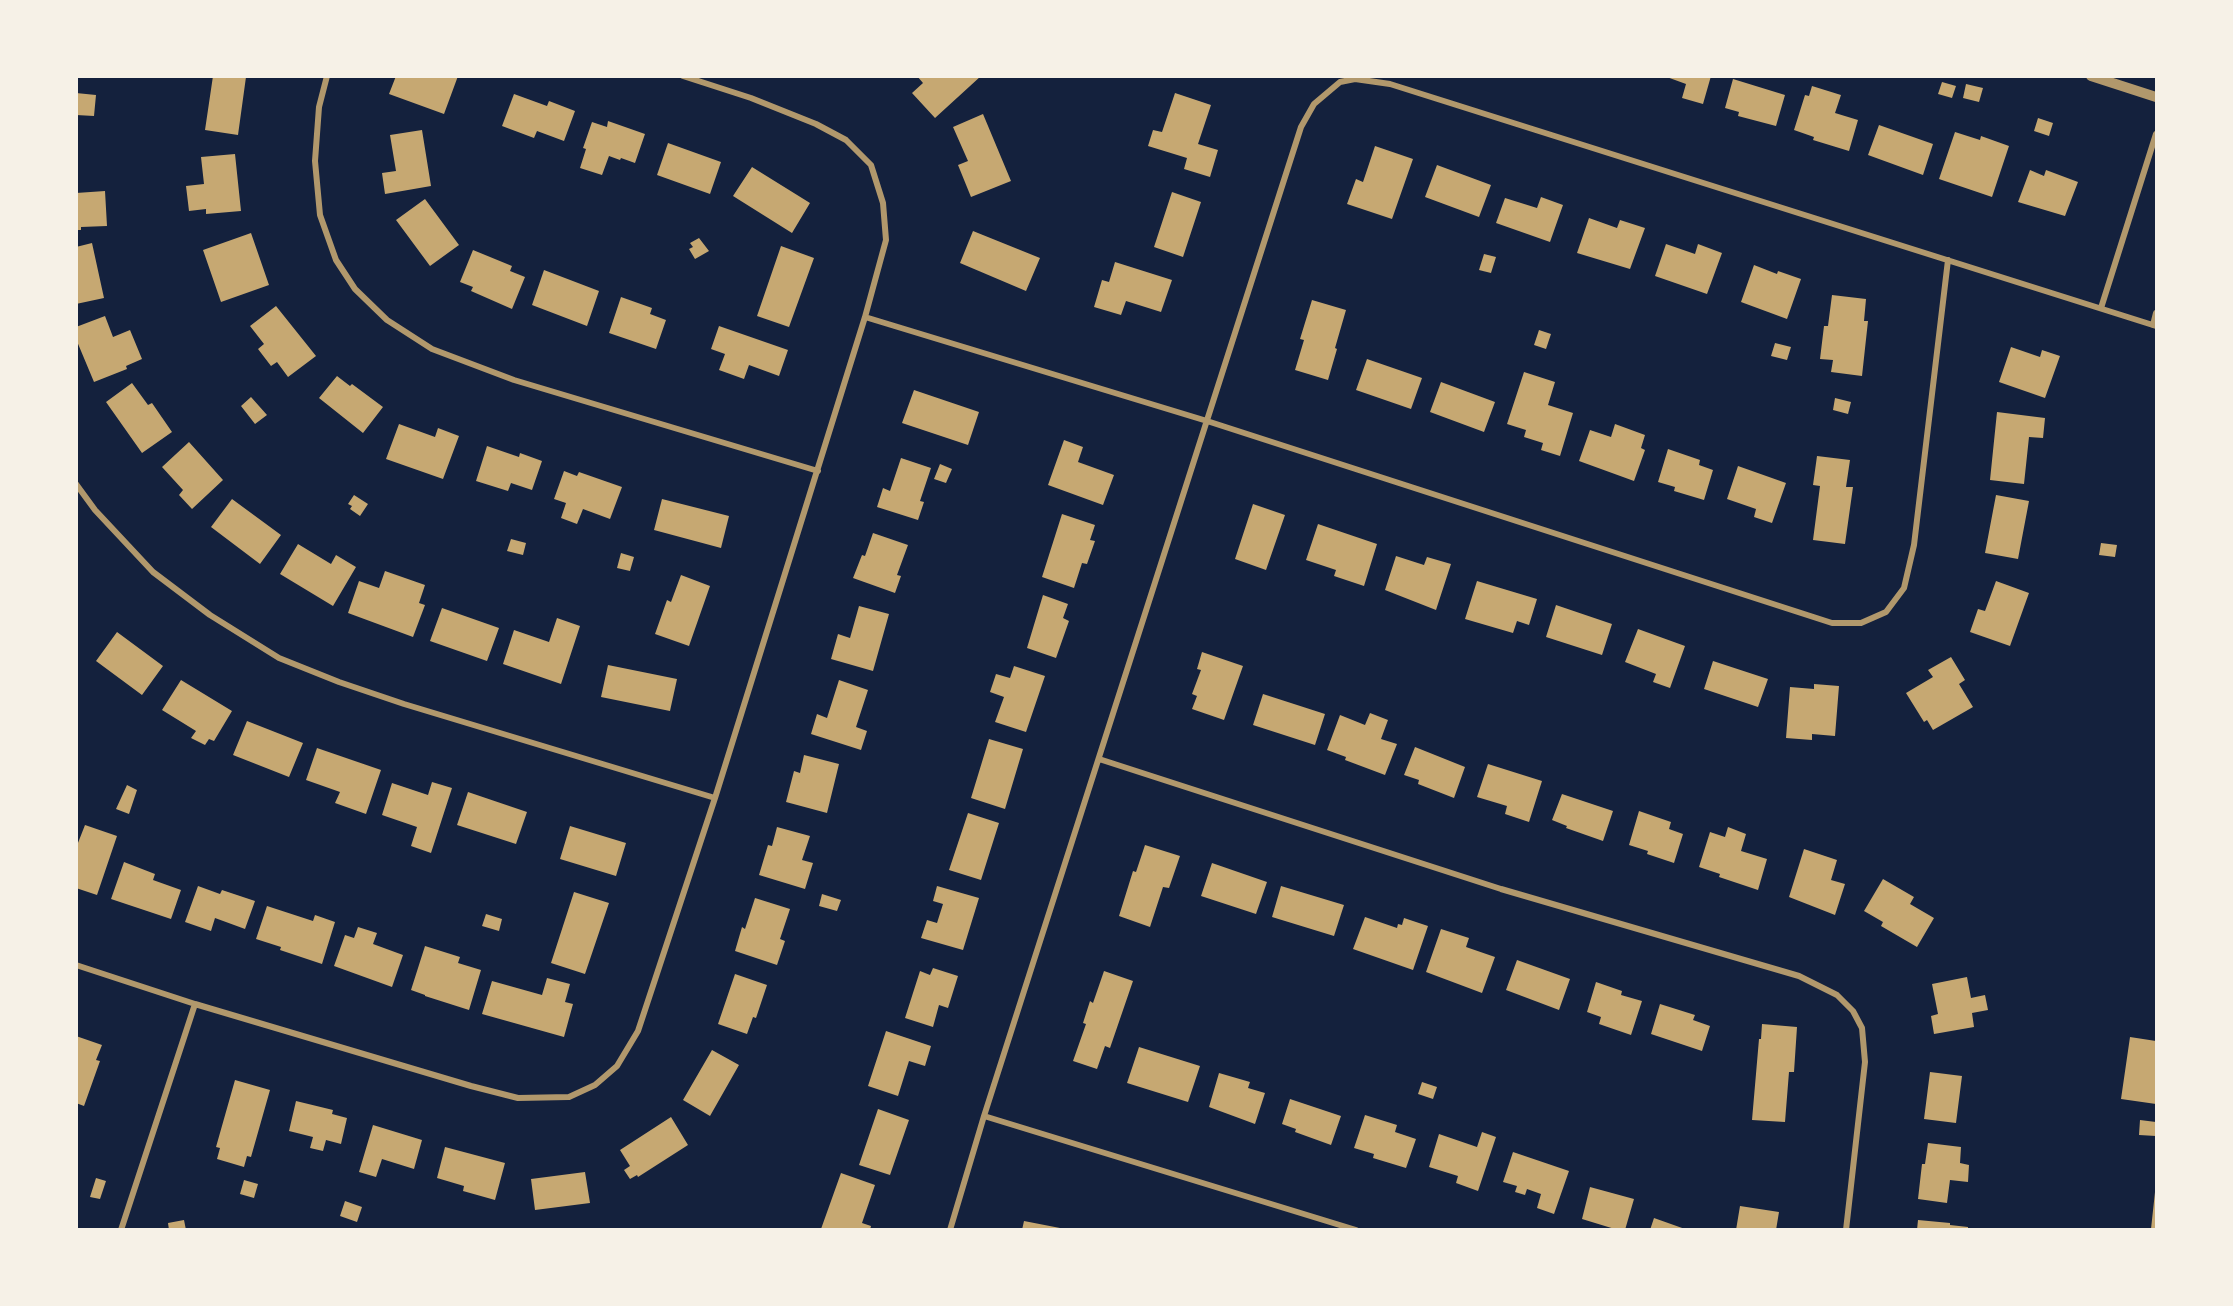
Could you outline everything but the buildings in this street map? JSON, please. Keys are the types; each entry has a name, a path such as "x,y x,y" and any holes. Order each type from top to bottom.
{"street":[{"path":"327,76 320,107 315,161 320,215 336,260 355,290 387,320 432,349 514,380 818,471"},
{"path":"76,965 195,1004 518,1098 569,1097 595,1085 617,1066 638,1031 715,798 818,471 886,240 883,203 871,165 846,140 816,124 751,98 683,76"},
{"path":"2091,76 2157,97"},
{"path":"950,1230 984,1116 1301,127 1314,104 1340,82 1355,79 1390,84 2155,325 2157,313"},
{"path":"2101,308 2157,134"},
{"path":"865,317 1207,422 1832,623 1861,623 1886,612 1904,588 1914,545 1948,260"},
{"path":"76,484 95,510 153,572 210,615 279,658 404,704 715,798"},
{"path":"1099,759 1501,889 1799,976 1837,995 1853,1011 1862,1028 1865,1062 1846,1230"},
{"path":"121,1230 195,1004"},
{"path":"984,1116 1356,1230"}]}
